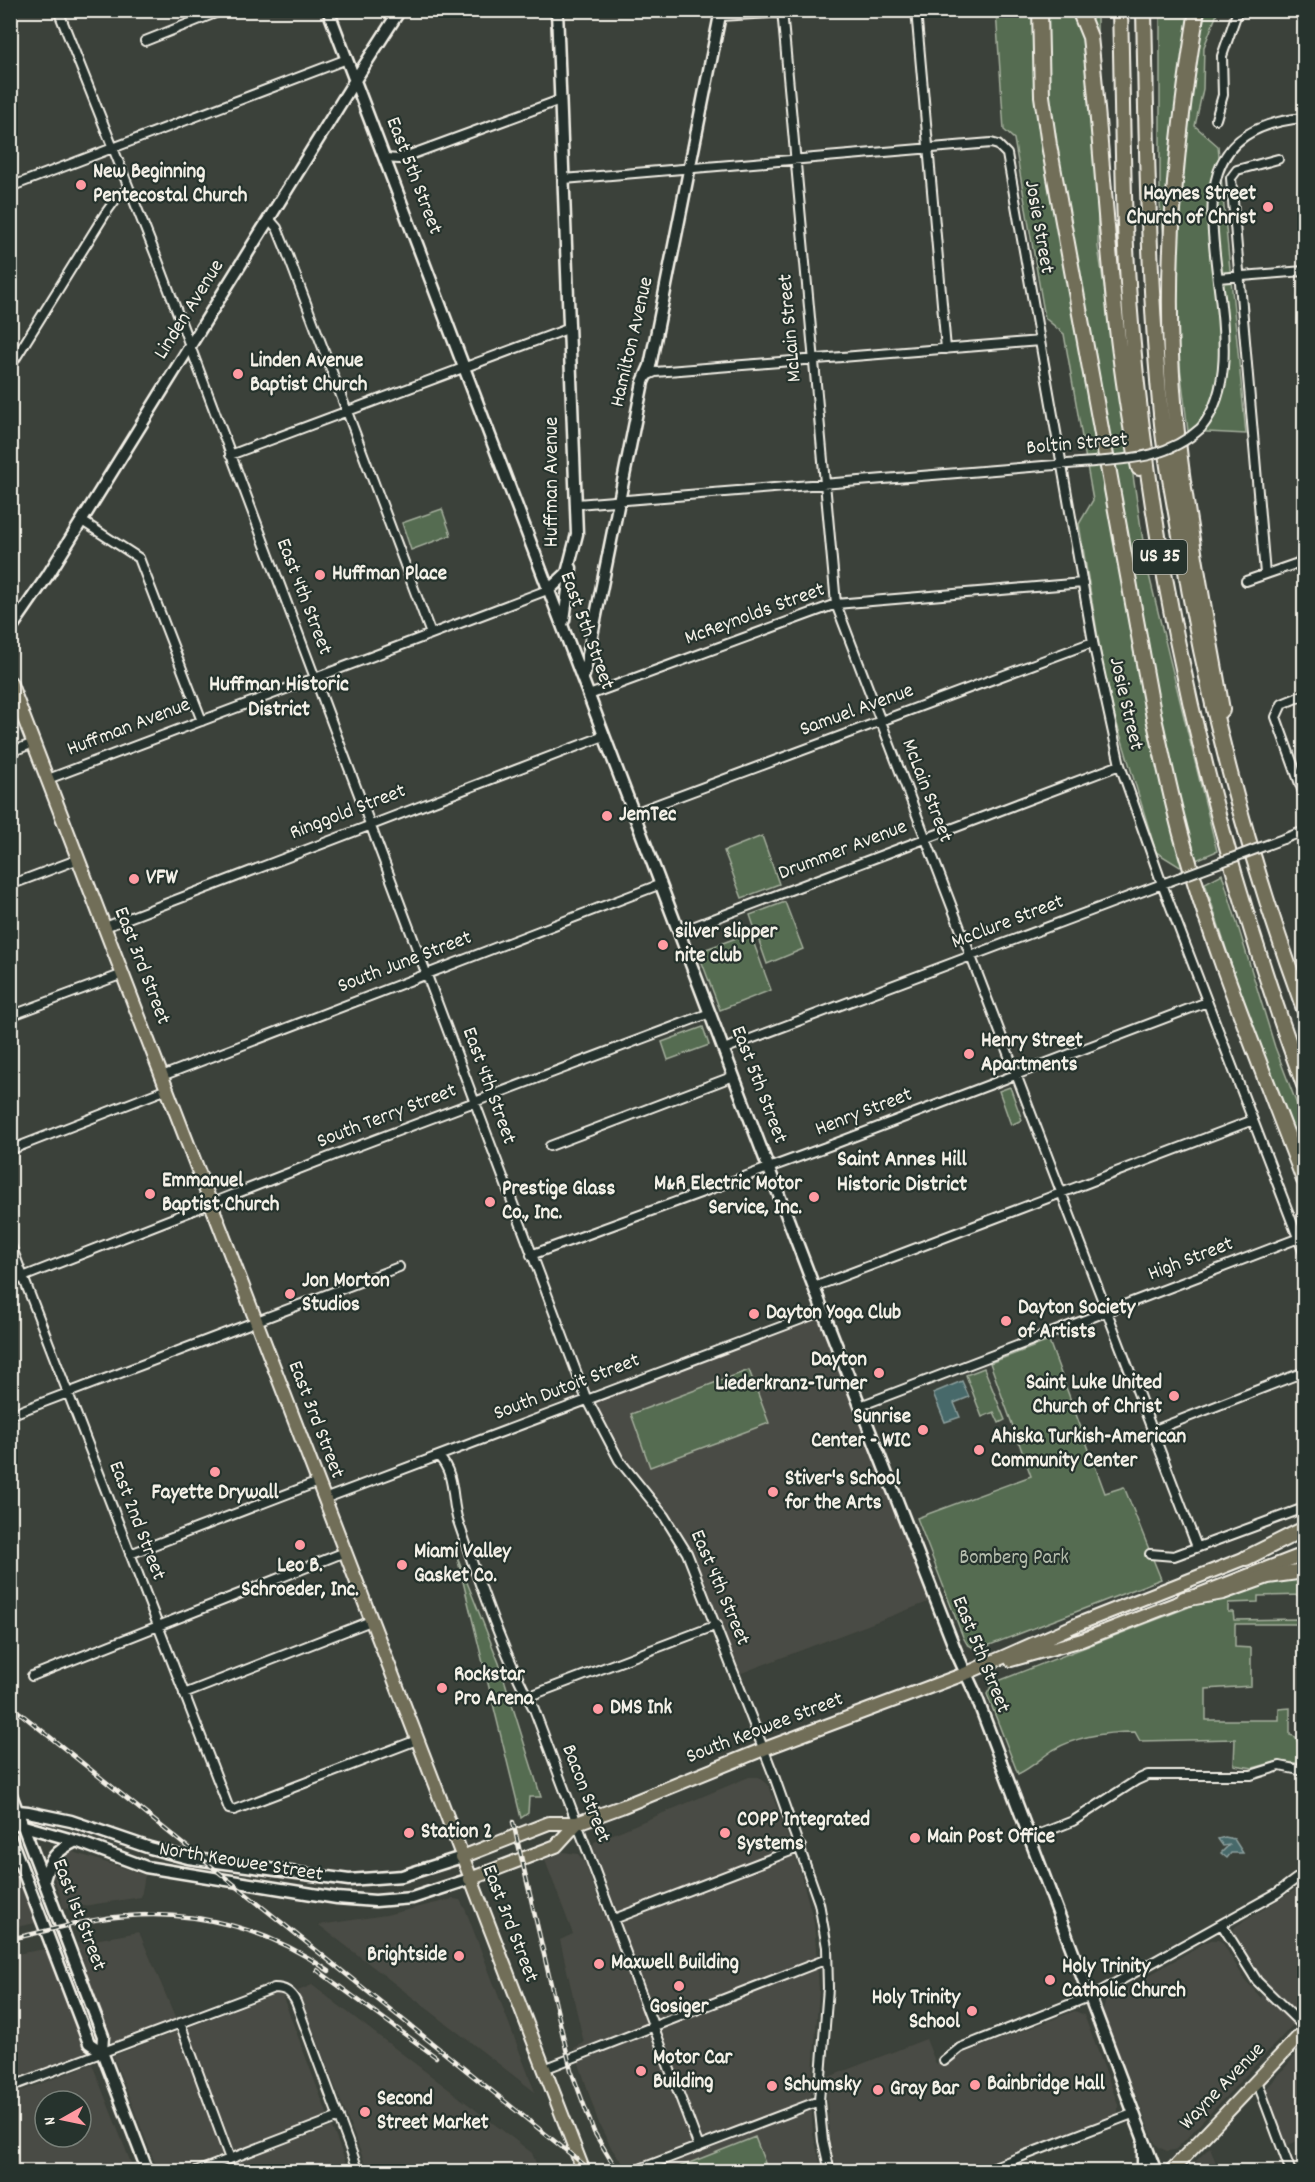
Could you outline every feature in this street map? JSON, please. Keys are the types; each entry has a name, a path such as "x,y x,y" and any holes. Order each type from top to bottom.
{"highway":[{"path":"1040,10 1042,96 1049,145 1154,718 1168,781 1182,838 1216,944 1305,1180"},
{"path":"1079,10 1090,37 1105,226 1132,434 1163,578"},
{"name":"US 35","path":"1120,10 1131,322 1151,502 1163,578 1206,776 1240,900 1305,1085"},
{"name":"US 35","path":"1144,10 1153,320 1163,427 1203,666 1244,828 1276,931 1305,1009"},
{"path":"1197,10 1176,154 1170,284 1171,356 1193,546 1244,828"},
{"path":"1246,1558 1305,1529"},
{"path":"1184,1599 1223,1592 1268,1576 1305,1571"}],"main road":[{"name":"East 5th Street","path":"328,10 823,1311 967,1673 1156,2172"},
{"name":"Linden Avenue","path":"10,630 82,521 400,10"},
{"name":"Huffman Avenue","path":"549,589 562,580 572,558 577,534 557,10"},
{"name":"Hamilton Avenue","path":"584,682 584,664 721,13"},
{"path":"563,624 572,558"},
{"name":"East 3rd Street","path":"10,682 584,2172"},
{"name":"South Keowee Street","path":"462,1857 549,1823 577,1823 764,1749 967,1673 1078,1624 1305,1536"},
{"name":"South Keowee Street","path":"967,1673 1082,1640 1305,1554"},
{"name":"East 1st Street","path":"10,1792 14,1813 24,1827 103,2036 102,2052 148,2172"},
{"name":"North Keowee Street","path":"14,1813 71,1821 150,1848 189,1858 349,1880 402,1876 462,1857"},
{"name":"North Keowee Street","path":"10,1822 76,1841 126,1861 164,1871 357,1900 412,1898 470,1879"},
{"name":"South Keowee Street","path":"470,1879 556,1846 577,1823"},
{"name":"East 1st Street","path":"10,1838 89,2043 102,2052"},
{"path":"44,1880 51,1858 60,1849 76,1841"},
{"name":"Wayne Avenue","path":"1170,2172 1305,2029"},
{"path":"1143,2135 1143,2172"}],"street":[{"name":"East 4th Street","path":"58,10 158,261 189,348 428,973 531,1255 588,1399 620,1460 664,1516 687,1553 717,1625 801,1847 819,1903 827,1959 819,2101 830,2172"},
{"path":"146,41 223,10"},
{"path":"721,13 820,10"},
{"path":"916,10 946,349"},
{"path":"1216,119 1223,95 1222,56 1238,10"},
{"name":"McLain Street","path":"782,12 823,483 836,604 1197,1548"},
{"path":"10,176 12,187 347,59"},
{"path":"385,158 399,159 560,100"},
{"name":"Boltin Street","path":"577,504 1080,463 1157,454 1180,444 1201,428 1214,409 1222,382 1224,345 1212,200 1215,178 1222,159 1229,148 1250,131 1273,122 1305,118"},
{"name":"Josie Street","path":"928,148 994,144 1006,154 1093,642 1120,765 1162,884 1305,1253"},
{"path":"564,179 928,148"},
{"path":"1265,574 1232,178 1237,170 1278,159"},
{"path":"10,366 105,214 118,196 128,189"},
{"path":"270,220 277,228 286,250 431,634"},
{"path":"1218,279 1305,271"},
{"path":"230,455 570,328"},
{"path":"646,376 655,372 1040,341"},
{"path":"82,521 139,558 202,721"},
{"path":"1246,581 1305,561"},
{"name":"McReynolds Street","path":"589,695 836,604 1083,583"},
{"name":"Huffman Avenue","path":"48,779 549,589"},
{"name":"Samuel Avenue","path":"634,813 1093,642"},
{"path":"1305,695 1282,704 1276,712 1276,721 1305,795"},
{"name":"Ringgold Street","path":"105,927 604,735"},
{"path":"10,752 34,743"},
{"name":"Drummer Avenue","path":"679,932 1120,765"},
{"name":"McClure Street","path":"724,1049 1305,831"},
{"path":"10,885 79,859"},
{"name":"South June Street","path":"162,1076 661,884"},
{"path":"10,1016 123,974"},
{"name":"Henry Street","path":"531,1255 769,1168 1207,1002"},
{"name":"South Terry Street","path":"10,1282 710,1013"},
{"path":"550,1146 734,1077"},
{"path":"10,1150 167,1089"},
{"path":"814,1287 1253,1120"},
{"name":"High Street","path":"860,1406 1299,1238"},
{"name":"East 2nd Street","path":"10,1243 231,1810 417,1740"},
{"path":"10,1415 399,1267"},
{"name":"South Dutoit Street","path":"324,1499 823,1311"},
{"path":"1152,1431 1305,1372"},
{"name":"Bacon Street","path":"439,1457 448,1468 458,1520 513,1666 577,1823 699,2146"},
{"path":"130,1554 318,1482"},
{"path":"1150,1554 1174,1556 1305,1508"},
{"path":"32,1676 345,1552"},
{"path":"184,1694 371,1621"},
{"path":"527,1696 717,1625"},
{"path":"1030,1838 1072,1821 1137,1780 1148,1776 1251,1775 1280,1766 1305,1771"},
{"path":"614,1919 801,1847"},
{"path":"944,2061 960,2048 1090,1997 1222,1925 1277,1893 1305,1873"},
{"path":"1222,1925 1257,1981 1305,2029"},
{"path":"543,2069 827,1959"},
{"path":"10,2087 274,1988 289,1991 298,2007 359,2172"},
{"path":"180,2023 227,2160 229,2172"},
{"path":"1257,2081 1291,2172"},
{"path":"642,2168 819,2101"},
{"path":"981,2172 1135,2113"},
{"path":"196,2172 339,2117"}],"shaded area":[{"path":"823,1311 936,1599 736,1675 687,1553 636,1482 588,1399"},
{"path":"749,1777 758,1777 769,1786 799,1868 814,1922 819,1990 811,2098 813,2134 822,2171 629,2171 612,2149 599,2124 574,2048 584,2043 560,1940 573,1934 545,1860 563,1852 578,1854 585,1863 604,1915 616,1908 592,1852 594,1842"},
{"path":"70,1851 145,1875 141,1897 64,1909 51,1869 60,1854"},
{"path":"10,1859 36,1923 10,1928"},
{"path":"1304,1884 1304,2013 1175,2150 1167,2151 1160,2148 1155,2143 1105,2018 1103,2008 1106,2000 1210,1940 1222,1942 1245,1980 1261,1998 1268,1987 1257,1975 1232,1932 1235,1927"},
{"path":"453,1899 460,1900 466,1911 535,2092 319,1925 386,1915"},
{"path":"139,1932 176,2019 112,2043 77,1943"},
{"path":"45,1949 88,2053 11,2082 11,1955"},
{"path":"312,1985 532,2153 539,2171 368,2171 298,1991"},
{"path":"281,1992 328,2116 180,2171 158,2171 113,2056"},
{"path":"1075,2011 1084,2015 1118,2104 1118,2113 1113,2118 972,2171 836,2171 829,2136 826,2078 926,2039 936,2064"},
{"path":"1304,2046 1304,2138 1286,2146 1266,2093 1267,2088"},
{"path":"92,2064 134,2171 11,2171 11,2095"},
{"path":"332,2127 349,2171 211,2171 231,2164"},
{"path":"1210,2147 1219,2171 1186,2171"}],"green space":[{"path":"996,11 1097,11 1098,247 1147,567 1217,851 1180,867 1156,852 1107,691 1079,524 1093,500 1064,334 1045,318 1014,139 1004,130"},
{"path":"1160,11 1218,11 1204,47 1203,89 1195,126 1218,146 1246,434 1188,431 1160,204"},
{"path":"442,509 451,535 411,550 402,523"},
{"path":"762,836 779,884 742,898 724,851"},
{"path":"1222,874 1275,1047 1304,1123 1304,1166 1253,1032 1205,883"},
{"path":"785,902 803,949 767,964 750,915"},
{"path":"750,933 771,990 720,1010 698,952"},
{"path":"703,1027 709,1045 668,1060 662,1042"},
{"path":"1010,1087 1022,1120 1011,1125 999,1091"},
{"name":"Bomberg Park","path":"1049,1341 1105,1493 1124,1487 1161,1579 977,1650 967,1644 963,1637 917,1518 1031,1476 990,1363"},
{"path":"984,1368 1005,1420 999,1423 994,1412 982,1417 966,1375"},
{"path":"749,1370 769,1423 650,1467 631,1414"},
{"path":"457,1557 499,1663 541,1797 529,1797 528,1813 521,1818"},
{"path":"1304,1575 1304,1595 1258,1596 1258,1602 1228,1603 1228,1612 1233,1612 1234,1620 1302,1619 1302,1624 1235,1624 1235,1647 1251,1648 1251,1686 1206,1689 1206,1720 1279,1720 1279,1709 1290,1708 1290,1735 1296,1737 1297,1741 1304,1741 1304,1760 1301,1763 1275,1762 1253,1768 1234,1765 1235,1739 1140,1741 1135,1732 1124,1732 1072,1741 1053,1750 1018,1774 987,1694 993,1683 1202,1602 1267,1580"},
{"path":"755,2137 768,2171 669,2171"}],"water":[{"path":"962,1381 969,1397 954,1403 960,1417 945,1422 933,1393"},
{"path":"1225,1837 1234,1839 1243,1853 1231,1853 1227,1858 1221,1853 1229,1845 1223,1846 1218,1839"}],"railway":[{"path":"10,1705 593,2172"},
{"path":"513,1822 571,2070 594,2132 618,2172"},
{"path":"10,1939 113,1917 181,1916 208,1920 258,1934 283,1944 329,1971"},
{"path":"317,1970 436,2057"}],"place":[{"name":"New Beginning Pentecostal Church","path":"81,185"},
{"name":"Haynes Street Church of Christ","path":"1268,207"},
{"name":"Linden Avenue Baptist Church","path":"238,374"},
{"name":"Huffman Place","path":"320,575"},
{"name":"JemTec","path":"607,816"},
{"name":"VFW","path":"134,879"},
{"name":"silver slipper nite club","path":"663,945"},
{"name":"Henry Street Apartments","path":"969,1054"},
{"name":"Emmanuel Baptist Church","path":"150,1194"},
{"name":"M&R Electric Motor Service, Inc.","path":"814,1197"},
{"name":"Prestige Glass Co., Inc.","path":"490,1202"},
{"name":"Jon Morton Studios","path":"290,1294"},
{"name":"Dayton Yoga Club","path":"754,1314"},
{"name":"Dayton Society of Artists","path":"1006,1321"},
{"name":"Dayton Liederkranz-Turner","path":"879,1373"},
{"name":"Saint Luke United Church of Christ","path":"1174,1396"},
{"name":"Sunrise Center - WIC","path":"923,1430"},
{"name":"Ahiska Turkish-American Community Center","path":"979,1450"},
{"name":"Fayette Drywall","path":"215,1472"},
{"name":"Stiver's School for the Arts","path":"773,1492"},
{"name":"Leo B. Schroeder, Inc.","path":"300,1545"},
{"name":"Miami Valley Gasket Co.","path":"402,1565"},
{"name":"Rockstar Pro Arena","path":"442,1688"},
{"name":"DMS Ink","path":"598,1709"},
{"name":"Station 2","path":"409,1833"},
{"name":"COPP Integrated Systems","path":"725,1833"},
{"name":"Main Post Office","path":"915,1838"},
{"name":"Brightside","path":"459,1956"},
{"name":"Maxwell Building","path":"599,1964"},
{"name":"Holy Trinity Catholic Church","path":"1050,1980"},
{"name":"Gosiger","path":"679,1986"},
{"name":"Holy Trinity School","path":"972,2011"},
{"name":"Motor Car Building","path":"641,2071"},
{"name":"Bainbridge Hall","path":"975,2085"},
{"name":"Schumsky","path":"772,2086"},
{"name":"Gray Bar","path":"878,2090"},
{"name":"Second Street Market","path":"365,2112"}],"district":[{"name":"Huffman Historic District","path":"279,698"},
{"name":"Saint Annes Hill Historic District","path":"902,1172"}]}
